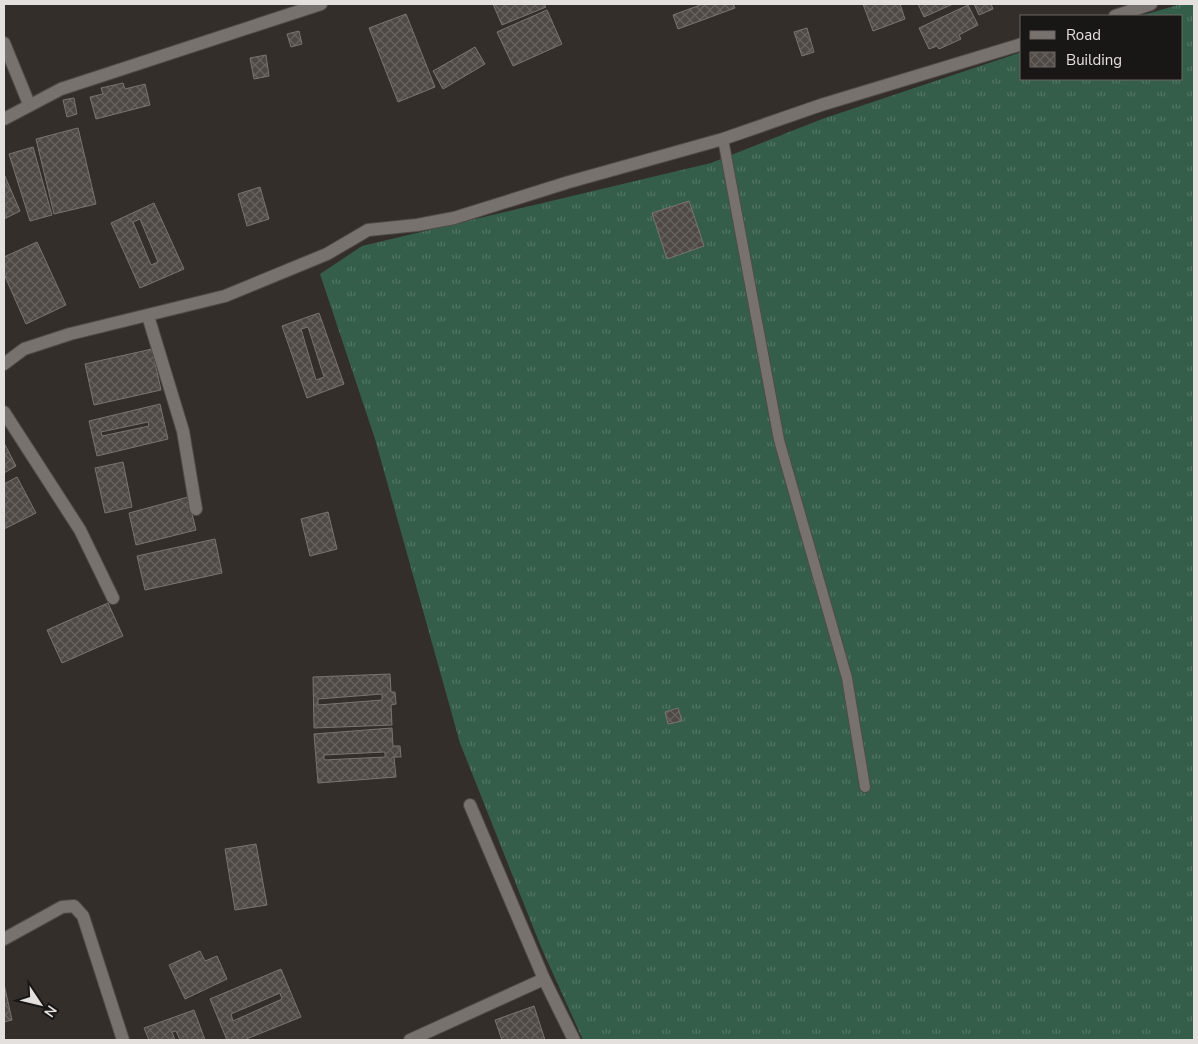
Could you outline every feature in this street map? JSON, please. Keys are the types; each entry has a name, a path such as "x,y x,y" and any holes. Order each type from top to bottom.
{"street":[{"path":"4,119 29,104 61,90 320,4"},
{"path":"1118,15 1151,4"},
{"path":"4,43 29,104"},
{"path":"4,364 24,349 70,334 225,296 327,254 368,230 417,225 454,218 569,182 723,139 821,105 1020,45"},
{"path":"148,316 183,432 196,509"},
{"path":"4,412 80,530 112,598"},
{"path":"470,805 544,979 574,1040"},
{"path":"4,939 62,907 74,906 83,916 123,1040"},
{"path":"410,1040 544,979"}],"lane":[{"path":"723,139 779,440 847,678 865,787"}],"green space":[{"path":"1181,4 1194,4 1194,1040 583,1040 541,947 460,743 375,439 320,274 362,246 711,163 822,119 1020,53 1020,80 1183,80 1183,15 1143,15"}],"building":[{"path":"493,4 544,4 546,7 502,25"},
{"path":"703,4 733,4 735,8 678,29 673,15"},
{"path":"863,4 900,4 905,19 873,31"},
{"path":"918,4 953,4 924,17"},
{"path":"974,4 991,4 993,9 979,15"},
{"path":"968,5 978,25 959,35 961,39 939,49 937,46 929,49 919,28"},
{"path":"547,10 562,44 513,66 497,32"},
{"path":"406,14 435,87 398,102 369,28"},
{"path":"807,28 814,52 802,56 794,32"},
{"path":"299,31 302,44 291,47 287,34"},
{"path":"475,47 485,64 443,89 433,71"},
{"path":"266,55 269,76 254,79 250,58"},
{"path":"123,83 125,89 145,84 150,105 96,119 90,97 103,94 101,88"},
{"path":"74,98 77,114 67,117 63,100"},
{"path":"78,128 96,204 54,214 36,139"},
{"path":"33,147 52,215 30,221 9,154"},
{"path":"4,174 20,211 4,219"},
{"path":"260,187 269,219 247,226 238,194"},
{"path":"689,201 704,246 667,259 652,213"},
{"path":"154,203 184,269 140,288 111,223","holes":["140,219 158,262 151,265 133,222"]},
{"path":"37,242 66,305 26,324 4,274 4,257"},
{"path":"319,313 344,384 307,398 282,326","holes":["308,327 324,377 316,380 301,329"]},
{"path":"152,349 161,390 94,405 85,364"},
{"path":"160,404 168,439 97,456 89,421","holes":["148,422 149,426 102,436 101,432"]},
{"path":"4,443 16,466 4,473"},
{"path":"123,462 132,507 105,513 95,468"},
{"path":"17,477 36,513 4,529 4,484"},
{"path":"188,497 196,530 136,545 129,513"},
{"path":"328,512 337,549 310,556 301,519"},
{"path":"215,539 222,573 145,590 137,556"},
{"path":"108,603 123,636 62,663 47,630"},
{"path":"390,674 391,692 395,692 396,704 391,705 392,725 314,728 313,677","holes":["382,694 382,700 318,705 318,699"]},
{"path":"678,708 682,721 668,724 665,712"},
{"path":"392,728 393,746 400,746 401,757 394,757 396,777 318,783 314,734","holes":["385,752 385,757 324,760 324,755"]},
{"path":"256,844 267,905 235,910 225,849"},
{"path":"200,951 205,961 217,956 227,979 185,999 169,965"},
{"path":"281,969 301,1017 244,1040 227,1040 210,999","holes":["280,993 282,999 233,1021 231,1014"]},
{"path":"4,984 12,1020 4,1022"},
{"path":"534,1006 545,1040 502,1040 495,1020"},
{"path":"194,1010 205,1040 180,1040 176,1031 172,1032 175,1040 149,1040 144,1028"}]}
